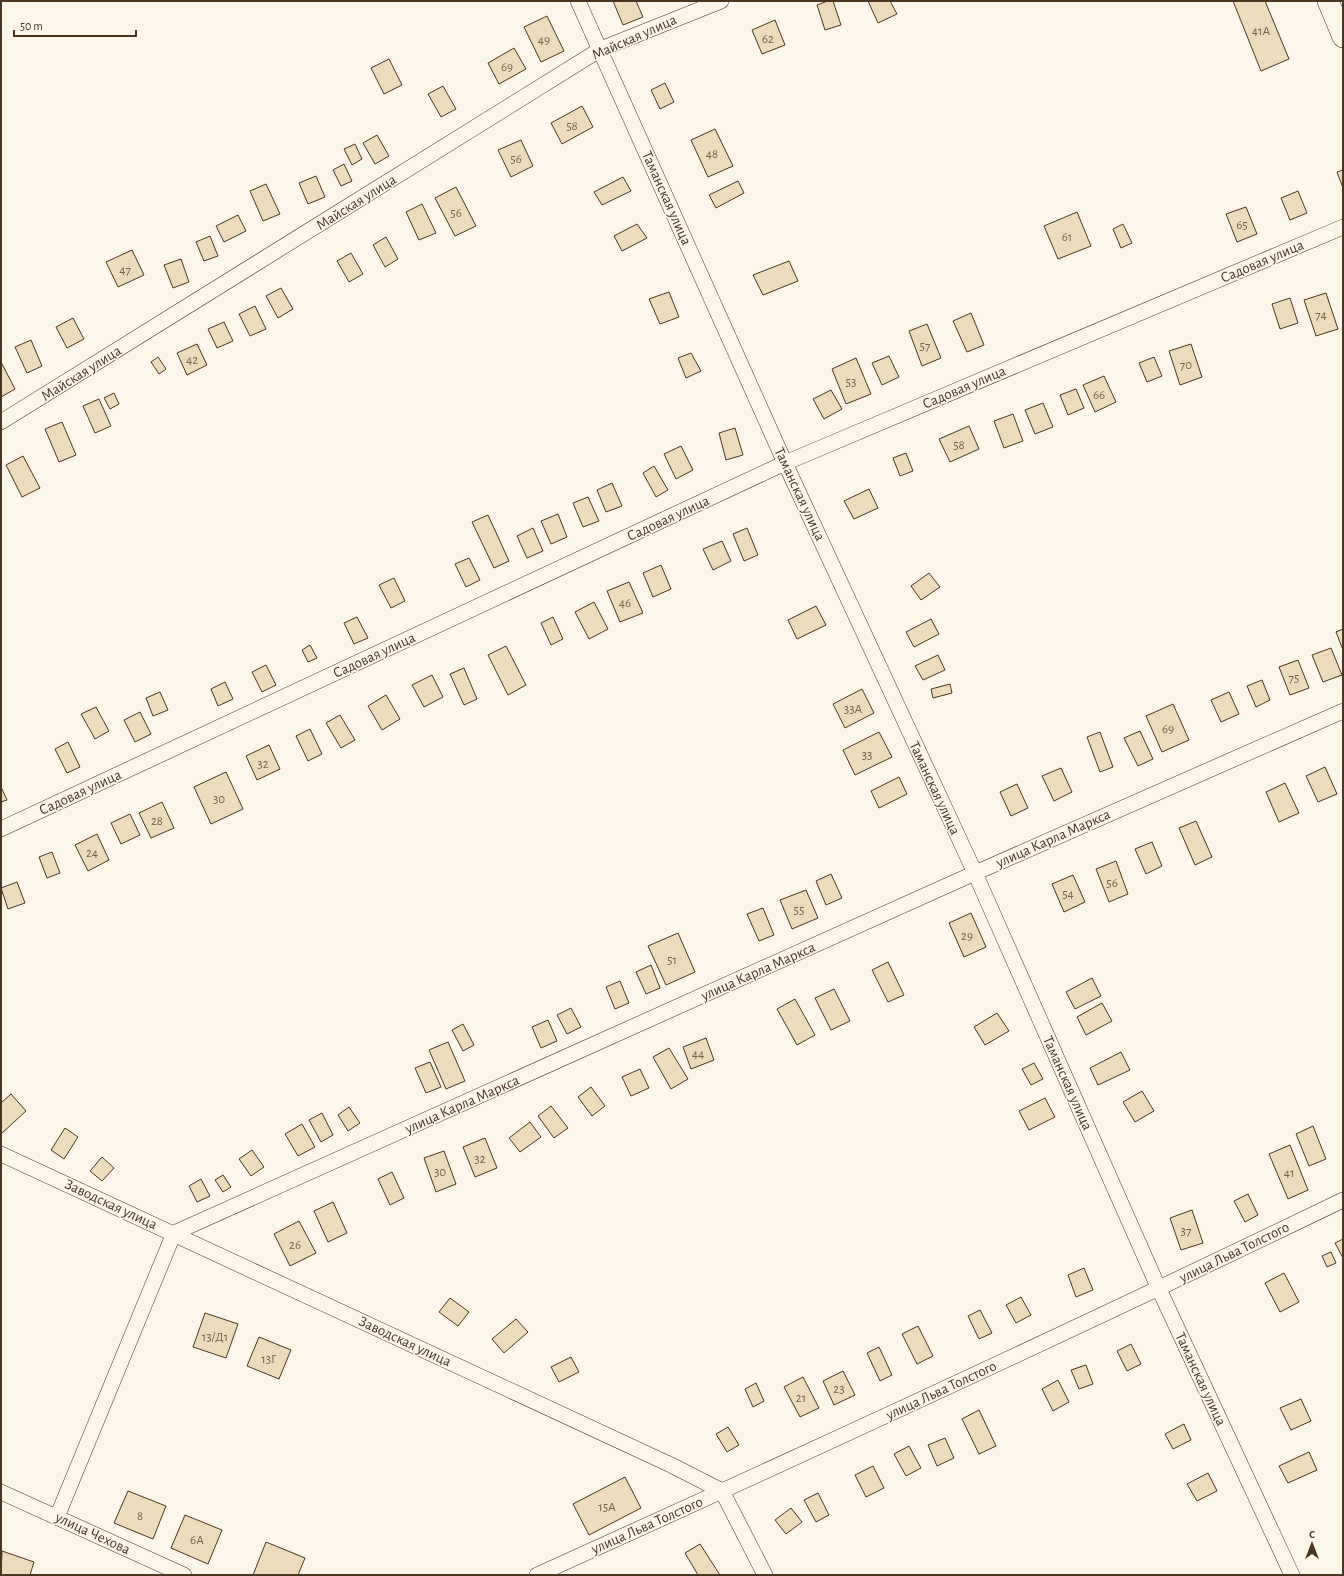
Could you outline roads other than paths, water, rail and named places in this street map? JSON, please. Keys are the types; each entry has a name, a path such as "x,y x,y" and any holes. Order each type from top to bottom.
{"street":[{"name":"Таманская улица","path":"578,1 601,49 785,463 975,873 1159,1288 1292,1575"},
{"name":"Майская улица","path":"1,422 601,49 721,1"},
{"path":"1328,1 1343,37"},
{"name":"Садовая улица","path":"1,828 785,463 1343,227"},
{"name":"улица Карла Маркса","path":"174,1233 975,873 1343,711"},
{"name":"Заводская улица","path":"1,1154 671,1465 722,1491"},
{"name":"улица Льва Толстого","path":"537,1575 722,1491 1159,1288 1343,1200"},
{"path":"57,1517 174,1233"},
{"path":"722,1491 765,1575"},
{"name":"улица Чехова","path":"1,1492 184,1575"}]}
